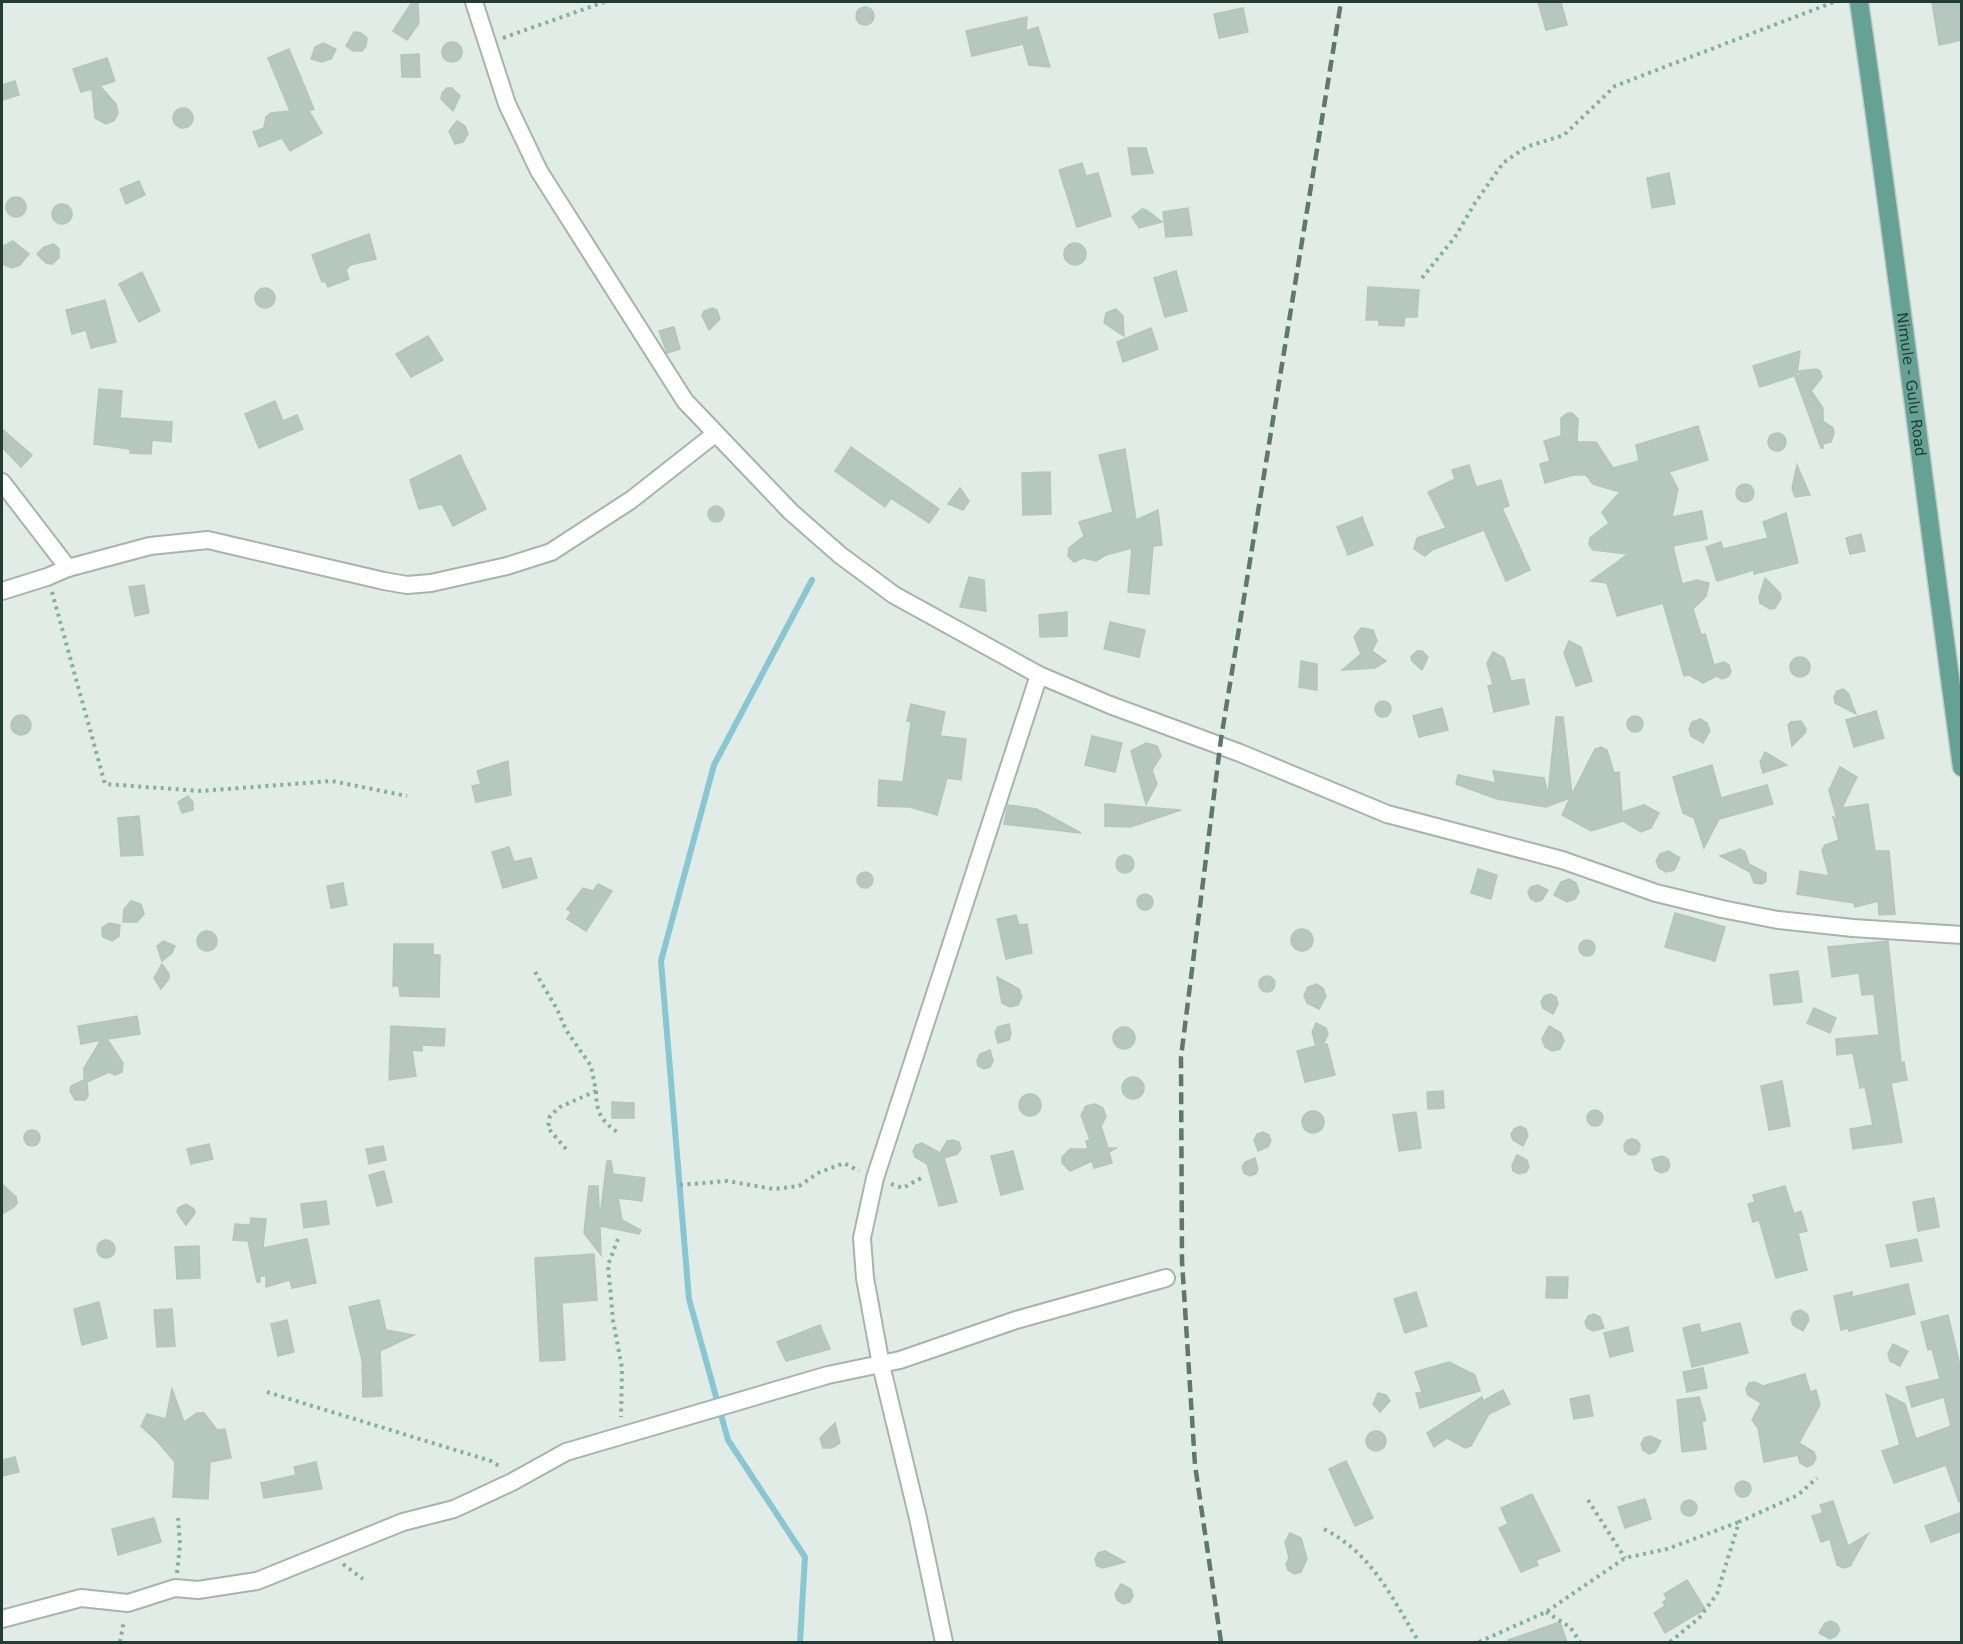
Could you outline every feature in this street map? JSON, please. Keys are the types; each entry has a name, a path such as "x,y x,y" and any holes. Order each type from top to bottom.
{"main road":[{"name":"Nimule - Gulu Road","path":"1859,2 1888,198 1911,399 1962,767"}],"street":[{"path":"474,2 486,45 507,104 539,171 673,384 715,434 791,512 857,568 894,595 1039,675 1110,705 1240,753 1387,814 1562,860 1656,893 1778,920 1853,928 1962,934"},
{"path":"2,591 68,568 150,546 208,540 384,581 407,585 431,583 507,566 551,552 631,500 715,434"},
{"path":"2,482 68,568"},
{"path":"944,1642 921,1529 881,1365 865,1278 862,1238 875,1178 1039,675"},
{"path":"2,1618 81,1598 128,1603 175,1588 198,1590 257,1581 403,1522 454,1509 512,1482 566,1452 828,1375 881,1365 1016,1320 1166,1278"}],"path":[{"path":"486,45 604,2"},
{"path":"1422,278 1455,237 1474,203 1503,164 1526,147 1564,135 1615,86 1834,2"},
{"path":"47,577 105,784 201,791 332,781 407,796"},
{"path":"535,972 557,1009 566,1030 591,1066 596,1105 601,1122 620,1134"},
{"path":"566,1149 549,1128 550,1116 560,1107 596,1091"},
{"path":"680,1185 727,1181 774,1189 800,1186 818,1173 844,1163 903,1188 923,1177"},
{"path":"618,1239 608,1265 613,1320 622,1368 621,1436"},
{"path":"267,1392 491,1461 502,1468 512,1482"},
{"path":"1479,1642 1546,1611 1625,1558 1667,1550 1739,1522 1798,1496 1817,1478"},
{"path":"1588,1500 1625,1558"},
{"path":"175,1588 180,1545 178,1518"},
{"path":"1670,1642 1699,1618 1718,1594 1739,1522"},
{"path":"1324,1529 1344,1539 1366,1558 1419,1642"},
{"path":"1546,1611 1570,1627 1580,1642"}],"building":[{"path":"412,2 418,2 419,23 407,40 393,31"},
{"path":"1538,2 1561,2 1567,25 1546,30"},
{"path":"1932,2 1962,2 1962,40 1939,45"},
{"path":"865,7 871,10 874,16 871,22 865,25 859,22 856,16 859,10"},
{"path":"1243,8 1248,32 1219,38 1214,14"},
{"path":"1027,17 1026,31 1038,27 1050,67 1029,65 1023,44 972,56 966,31"},
{"path":"354,32 361,33 367,38 366,46 362,51 353,51 346,46"},
{"path":"452,42 459,45 462,52 459,59 452,62 445,59 442,52 445,45"},
{"path":"323,43 336,49 331,59 322,62 311,59 315,47"},
{"path":"289,49 314,109 309,111 322,133 290,151 282,138 259,147 253,132 264,128 266,117 271,113 290,111 268,58"},
{"path":"419,54 420,77 402,77 401,55"},
{"path":"107,58 115,81 100,86 116,104 118,113 114,121 106,124 95,118 92,89 81,92 73,69"},
{"path":"15,81 19,95 2,100 2,85"},
{"path":"447,88 452,88 460,96 453,111 441,99 442,93"},
{"path":"183,108 190,111 193,118 190,125 183,128 176,125 173,118 176,111"},
{"path":"457,121 465,126 468,134 463,142 455,144 449,131"},
{"path":"1128,148 1146,148 1153,173 1132,175"},
{"path":"1082,163 1086,176 1098,173 1111,216 1077,227 1059,170"},
{"path":"1669,173 1675,204 1652,208 1647,178"},
{"path":"139,181 145,195 126,204 120,189"},
{"path":"16,197 23,200 26,207 23,214 16,217 9,214 6,207 9,200"},
{"path":"62,204 69,207 72,214 69,221 62,224 55,221 52,214 55,207"},
{"path":"1188,208 1192,235 1166,237 1163,212"},
{"path":"1142,209 1162,222 1139,228 1132,217"},
{"path":"369,234 376,259 350,265 346,270 349,279 328,287 325,281 322,282 312,255"},
{"path":"13,241 29,254 20,265 12,268 2,264 2,247"},
{"path":"1075,243 1085,250 1086,254 1079,264 1075,265 1065,258 1064,254 1071,244"},
{"path":"54,244 59,249 59,258 52,264 46,263 37,254 44,247"},
{"path":"1176,271 1187,311 1165,317 1154,278"},
{"path":"142,272 160,311 139,322 119,284"},
{"path":"1368,287 1419,290 1417,317 1405,317 1404,326 1379,325 1379,320 1366,320"},
{"path":"265,288 272,291 275,298 272,305 265,308 258,305 255,298 258,291"},
{"path":"105,300 116,342 91,348 86,330 72,334 66,310"},
{"path":"712,308 717,310 720,319 709,330 702,316 704,311"},
{"path":"1116,309 1123,316 1124,336 1104,323 1106,313"},
{"path":"674,327 680,349 667,353 659,331"},
{"path":"1151,328 1158,349 1123,362 1117,342"},
{"path":"428,336 443,360 411,377 396,354"},
{"path":"1800,351 1797,375 1760,387 1753,366"},
{"path":"1816,369 1820,371 1822,377 1812,390 1798,371"},
{"path":"1800,375 1823,408 1823,421 1833,428 1831,442 1823,444 1823,448 1821,448 1795,377"},
{"path":"99,389 122,391 120,418 172,422 171,442 152,440 151,454 130,453 130,449 94,444"},
{"path":"275,401 283,421 297,415 303,429 259,448 245,414"},
{"path":"1572,413 1578,419 1577,442 1596,442 1613,468 1639,461 1636,445 1698,426 1708,460 1669,472 1678,489 1672,517 1702,511 1707,539 1673,546 1682,584 1696,580 1709,583 1706,596 1693,609 1701,635 1705,634 1714,665 1724,662 1729,665 1731,672 1728,677 1722,679 1717,676 1703,683 1689,675 1684,676 1663,603 1617,616 1607,583 1591,581 1628,554 1593,550 1589,545 1590,538 1609,523 1602,512 1620,492 1593,484 1586,475 1573,475 1545,483 1540,464 1550,461 1544,441 1561,436 1561,418"},
{"path":"2,429 32,455 21,467 2,447"},
{"path":"1777,433 1783,436 1786,442 1783,448 1777,451 1771,448 1768,442 1771,436"},
{"path":"851,447 939,509 929,523 891,498 885,507 835,471"},
{"path":"1125,449 1136,520 1158,510 1162,545 1153,546 1149,594 1128,592 1132,548 1106,555 1096,561 1083,558 1074,562 1068,556 1069,548 1084,536 1079,522 1113,512 1099,455"},
{"path":"460,455 486,509 453,526 442,504 419,509 410,480"},
{"path":"1469,465 1476,487 1501,480 1509,506 1502,508 1530,570 1506,581 1484,530 1432,550 1425,556 1414,549 1417,538 1446,528 1428,492 1455,479 1452,470"},
{"path":"1797,465 1810,495 1795,497 1792,488"},
{"path":"1050,472 1051,514 1023,515 1022,473"},
{"path":"1745,484 1751,487 1754,493 1751,499 1745,502 1739,499 1736,493 1739,487"},
{"path":"960,488 969,501 963,510 948,504"},
{"path":"716,506 722,508 724,514 722,520 716,522 710,520 708,514 710,508"},
{"path":"1786,513 1798,563 1754,574 1754,570 1717,581 1706,547 1721,542 1723,549 1768,538 1763,522"},
{"path":"1362,517 1373,545 1348,555 1337,527"},
{"path":"1861,534 1865,551 1850,554 1846,538"},
{"path":"969,577 984,580 986,611 960,607"},
{"path":"1765,578 1780,593 1781,598 1775,608 1770,609 1760,603 1759,597"},
{"path":"144,585 149,613 135,616 129,587"},
{"path":"1067,612 1067,636 1040,637 1039,615"},
{"path":"1110,622 1145,630 1139,657 1104,649"},
{"path":"1361,628 1373,630 1377,641 1372,651 1386,661 1375,668 1342,670 1361,654 1354,637"},
{"path":"1569,641 1581,647 1592,681 1576,686 1564,653"},
{"path":"1417,651 1422,651 1428,657 1422,670 1412,661 1411,657"},
{"path":"1493,652 1504,658 1511,681 1524,679 1529,704 1494,712 1488,686 1493,685 1487,663"},
{"path":"1800,657 1807,660 1810,667 1807,674 1800,677 1793,674 1790,667 1793,660"},
{"path":"1301,661 1317,664 1317,690 1299,687"},
{"path":"1843,689 1848,693 1856,714 1835,703 1834,697 1837,691"},
{"path":"1383,701 1389,703 1391,709 1389,715 1383,717 1377,715 1375,709 1377,703"},
{"path":"911,704 945,712 940,736 966,739 961,780 947,778 937,815 910,807 878,806 879,780 903,782 911,722 907,721"},
{"path":"1442,708 1448,730 1419,737 1413,716"},
{"path":"1876,711 1884,738 1854,747 1846,720"},
{"path":"21,715 28,718 31,725 28,732 21,735 14,732 11,725 14,718"},
{"path":"1635,716 1641,718 1643,724 1641,730 1635,732 1629,730 1627,724 1629,718"},
{"path":"1556,717 1563,717 1572,794 1595,749 1601,747 1607,750 1614,773 1619,772 1622,812 1644,805 1659,813 1651,828 1641,832 1623,821 1591,831 1562,815 1570,798 1546,807 1497,799 1456,784 1458,775 1496,783 1493,771 1544,778 1548,794"},
{"path":"1700,719 1707,723 1710,731 1703,743 1691,736 1689,729 1692,722"},
{"path":"1801,721 1806,729 1805,733 1792,746 1788,725 1791,722"},
{"path":"1092,736 1122,743 1115,772 1085,765"},
{"path":"1146,743 1157,746 1161,756 1152,770 1157,784 1146,804 1131,751"},
{"path":"1765,752 1787,765 1763,773 1760,762"},
{"path":"508,761 511,795 476,802 472,786 481,784 477,771"},
{"path":"1712,765 1721,798 1767,785 1773,804 1719,819 1704,848 1694,818 1683,813 1673,777"},
{"path":"1840,767 1857,777 1842,808 1868,804 1875,851 1889,851 1895,914 1879,915 1878,901 1855,907 1854,903 1797,894 1800,871 1829,876 1822,850 1825,845 1839,840 1833,817 1837,819 1829,790"},
{"path":"188,796 193,802 193,810 182,813 178,802"},
{"path":"1105,804 1181,810 1130,827 1105,826"},
{"path":"1008,805 1037,809 1081,833 1004,824"},
{"path":"139,816 143,855 121,856 118,818"},
{"path":"509,847 514,862 531,858 537,878 503,888 492,852"},
{"path":"1740,849 1745,852 1749,864 1766,873 1766,881 1762,884 1754,883 1750,872 1720,856"},
{"path":"1668,851 1680,858 1674,870 1666,872 1659,868 1656,861 1660,854"},
{"path":"1121,855 1129,855 1134,860 1132,871 1121,873 1116,868 1116,860"},
{"path":"1478,869 1497,875 1491,899 1471,893"},
{"path":"865,872 871,874 873,880 871,886 865,888 859,886 857,880 859,874"},
{"path":"1569,879 1576,883 1579,892 1575,899 1567,902 1554,895 1561,882"},
{"path":"343,883 347,905 331,908 327,886"},
{"path":"598,884 612,891 586,931 567,919 571,912 567,909 583,888 593,891"},
{"path":"1538,885 1548,890 1542,900 1536,902 1530,898 1528,892 1531,887"},
{"path":"1145,894 1151,896 1153,902 1151,908 1145,910 1139,908 1137,902 1139,896"},
{"path":"131,901 141,904 144,914 137,922 123,922 124,909"},
{"path":"1675,913 1725,927 1715,961 1665,947"},
{"path":"1016,915 1019,925 1027,924 1032,953 1006,959 997,919"},
{"path":"109,923 120,925 119,936 112,941 103,937 102,933 102,928"},
{"path":"1302,929 1312,936 1313,940 1306,950 1302,951 1292,944 1291,940 1298,930"},
{"path":"203,931 211,931 217,937 217,945 211,951 203,951 197,945 197,937"},
{"path":"1587,940 1593,942 1595,948 1593,954 1587,956 1581,954 1579,948 1581,942"},
{"path":"163,941 175,946 172,953 162,961 157,946"},
{"path":"1888,941 1901,1063 1904,1062 1907,1080 1891,1083 1902,1142 1853,1149 1850,1129 1873,1125 1865,1087 1860,1088 1853,1053 1837,1055 1836,1039 1879,1035 1874,994 1862,995 1859,973 1832,977 1828,947"},
{"path":"394,944 433,944 433,955 440,955 439,997 400,996 399,986 393,986"},
{"path":"162,964 169,974 169,979 161,989 154,978"},
{"path":"1798,971 1802,1002 1774,1005 1770,975"},
{"path":"1267,976 1273,978 1275,984 1273,990 1267,992 1261,990 1259,984 1261,978"},
{"path":"997,977 1019,989 1022,997 1018,1005 1010,1007 1002,1003"},
{"path":"1316,984 1323,988 1326,996 1319,1009 1307,1003 1304,995 1308,987"},
{"path":"1550,994 1556,997 1558,1004 1553,1014 1543,1008 1541,1002 1544,996"},
{"path":"1814,1008 1836,1018 1830,1033 1807,1023"},
{"path":"137,1016 140,1034 107,1039 123,1063 122,1072 115,1075 109,1072 87,1082 88,1096 85,1100 75,1100 70,1091 71,1086 84,1080 84,1068 101,1040 81,1044 78,1026"},
{"path":"1316,1023 1326,1028 1328,1034 1323,1045 1327,1044 1335,1075 1305,1082 1297,1051 1316,1046 1312,1032"},
{"path":"1009,1024 1011,1034 1009,1040 998,1043 995,1032 998,1027"},
{"path":"391,1026 445,1029 444,1046 422,1045 422,1051 412,1050 416,1076 389,1080"},
{"path":"1549,1026 1561,1033 1564,1041 1560,1049 1552,1051 1545,1047 1542,1039"},
{"path":"1124,1027 1134,1034 1135,1038 1128,1048 1124,1049 1114,1042 1113,1038 1120,1028"},
{"path":"990,1050 993,1061 990,1067 984,1069 978,1066 977,1060 980,1054"},
{"path":"1133,1077 1143,1084 1144,1088 1137,1098 1133,1099 1123,1092 1122,1088 1129,1078"},
{"path":"1782,1081 1790,1126 1769,1130 1761,1086"},
{"path":"1443,1091 1444,1108 1428,1109 1427,1092"},
{"path":"1030,1094 1040,1101 1041,1105 1034,1115 1030,1116 1020,1109 1019,1105 1026,1095"},
{"path":"612,1102 634,1103 634,1118 612,1118"},
{"path":"1095,1104 1103,1108 1106,1117 1101,1126 1108,1148 1116,1148 1109,1152 1112,1163 1094,1168 1092,1161 1070,1171 1062,1163 1062,1157 1070,1149 1088,1149 1086,1141 1090,1140 1081,1115 1086,1106"},
{"path":"1592,1110 1598,1110 1603,1118 1601,1124 1592,1126 1587,1121 1587,1115"},
{"path":"1313,1111 1321,1114 1324,1122 1321,1130 1313,1133 1305,1130 1302,1122 1305,1114"},
{"path":"1416,1112 1421,1148 1399,1151 1393,1115"},
{"path":"1520,1126 1526,1129 1528,1136 1523,1146 1513,1140 1511,1134"},
{"path":"32,1130 38,1132 40,1138 38,1144 32,1146 26,1144 24,1138 26,1132"},
{"path":"1263,1132 1269,1135 1271,1141 1268,1147 1258,1151 1254,1140 1257,1134"},
{"path":"1632,1139 1638,1141 1640,1147 1638,1153 1632,1155 1626,1153 1624,1147 1626,1141"},
{"path":"947,1141 959,1142 961,1149 957,1154 944,1158 957,1202 939,1206 927,1164 915,1157 913,1151 916,1145 922,1143 940,1153"},
{"path":"209,1144 213,1159 191,1164 187,1149"},
{"path":"383,1146 386,1160 369,1164 366,1149"},
{"path":"1013,1151 1023,1189 1001,1195 991,1156"},
{"path":"1517,1155 1527,1160 1529,1167 1526,1172 1519,1174 1513,1171 1512,1165"},
{"path":"1662,1156 1668,1159 1670,1166 1667,1171 1661,1173 1655,1170 1652,1159"},
{"path":"1255,1158 1258,1169 1256,1174 1250,1176 1244,1173 1242,1167 1245,1162"},
{"path":"607,1161 611,1161 613,1174 645,1178 642,1201 618,1198 622,1220 641,1230 639,1234 600,1226 601,1255 584,1233 589,1186 598,1186 599,1208 601,1209"},
{"path":"384,1171 392,1202 377,1206 369,1175"},
{"path":"2,1184 16,1197 17,1203 2,1214"},
{"path":"1785,1186 1794,1214 1801,1211 1807,1231 1798,1233 1807,1270 1776,1278 1759,1220 1753,1222 1748,1204 1755,1202 1753,1195"},
{"path":"1934,1198 1939,1227 1918,1231 1913,1202"},
{"path":"326,1201 329,1224 304,1228 301,1204"},
{"path":"186,1204 194,1209 195,1213 186,1225 177,1212 178,1208"},
{"path":"251,1218 266,1219 263,1248 307,1239 316,1283 292,1288 290,1280 266,1287 266,1276 260,1276 260,1282 257,1282 248,1241 233,1240 235,1224 250,1225"},
{"path":"1917,1239 1922,1261 1891,1267 1886,1245"},
{"path":"106,1240 112,1243 115,1249 112,1255 106,1258 100,1255 97,1249 100,1243"},
{"path":"199,1246 200,1278 177,1279 175,1247"},
{"path":"594,1254 597,1300 562,1303 565,1360 540,1361 535,1258"},
{"path":"1547,1277 1568,1277 1567,1298 1546,1298"},
{"path":"1908,1284 1915,1314 1849,1331 1848,1328 1841,1330 1834,1296 1852,1292 1852,1297"},
{"path":"1416,1292 1427,1326 1405,1333 1394,1299"},
{"path":"379,1300 386,1330 414,1335 380,1351 382,1396 363,1397 362,1360 349,1307"},
{"path":"99,1302 107,1338 82,1345 74,1309"},
{"path":"172,1309 175,1346 157,1347 154,1310"},
{"path":"1801,1310 1807,1314 1809,1320 1803,1331 1793,1325 1791,1318 1794,1312"},
{"path":"1594,1314 1600,1317 1604,1328 1593,1331 1587,1328 1585,1322 1588,1316"},
{"path":"1948,1315 1962,1374 1962,1501 1959,1502 1946,1465 1894,1483 1882,1451 1900,1445 1886,1394 1905,1404 1916,1439 1951,1426 1944,1397 1912,1407 1906,1387 1940,1379 1932,1349 1928,1350 1921,1322"},
{"path":"287,1320 294,1352 278,1356 271,1324"},
{"path":"1740,1323 1748,1353 1692,1367 1683,1328 1699,1324 1701,1333"},
{"path":"820,1325 830,1349 786,1361 777,1342"},
{"path":"1628,1327 1633,1351 1610,1357 1604,1333"},
{"path":"1893,1344 1908,1351 1900,1366 1890,1361 1888,1354"},
{"path":"1449,1362 1475,1375 1480,1391 1420,1408 1416,1393 1422,1392 1415,1372"},
{"path":"1703,1368 1707,1388 1687,1392 1683,1372"},
{"path":"1805,1374 1810,1392 1816,1390 1820,1405 1799,1443 1814,1452 1816,1458 1813,1464 1807,1467 1800,1463 1798,1455 1764,1462 1758,1428 1752,1420 1761,1403 1748,1395 1746,1389 1749,1383 1755,1382 1763,1386"},
{"path":"172,1389 184,1422 197,1413 204,1413 217,1430 225,1429 231,1458 210,1462 208,1499 173,1497 175,1462 141,1426 147,1414 166,1419"},
{"path":"1503,1390 1510,1404 1489,1414 1471,1446 1465,1448 1447,1438 1434,1447 1427,1433 1482,1397 1483,1401"},
{"path":"1378,1393 1386,1395 1390,1401 1380,1412 1373,1404"},
{"path":"1589,1395 1593,1416 1574,1419 1570,1399"},
{"path":"1699,1397 1706,1420 1702,1422 1706,1449 1682,1452 1677,1400"},
{"path":"835,1423 840,1443 832,1448 823,1448 820,1438"},
{"path":"1376,1431 1383,1434 1386,1441 1383,1448 1376,1451 1369,1448 1366,1441 1369,1434"},
{"path":"1650,1436 1661,1441 1655,1452 1649,1454 1643,1450 1641,1444 1644,1438"},
{"path":"15,1457 19,1472 2,1476 2,1460"},
{"path":"1346,1461 1373,1518 1355,1526 1329,1469"},
{"path":"316,1462 322,1489 264,1498 261,1483 296,1475 294,1467"},
{"path":"1740,1481 1746,1481 1751,1489 1749,1495 1740,1497 1735,1492 1735,1486"},
{"path":"1532,1494 1560,1551 1536,1560 1538,1565 1521,1572 1499,1528 1508,1524 1501,1508"},
{"path":"1645,1499 1651,1519 1625,1528 1618,1507"},
{"path":"1686,1500 1692,1500 1697,1508 1695,1514 1686,1516 1681,1511 1681,1505"},
{"path":"1833,1501 1848,1546 1868,1534 1850,1566 1843,1568 1837,1565 1830,1539 1821,1542 1812,1516 1823,1513 1820,1505"},
{"path":"1962,1512 1962,1531 1931,1542 1925,1526"},
{"path":"154,1518 161,1542 118,1555 112,1529"},
{"path":"1290,1533 1301,1538 1307,1559 1301,1572 1294,1574 1288,1570 1286,1564 1289,1558 1285,1542"},
{"path":"1105,1551 1125,1562 1103,1568 1097,1566 1095,1559 1098,1553"},
{"path":"1687,1580 1705,1609 1665,1633 1654,1613 1665,1606 1663,1602 1667,1599 1664,1594"},
{"path":"1121,1584 1131,1589 1133,1596 1130,1602 1123,1604 1117,1600 1115,1594"},
{"path":"1831,1621 1837,1624 1840,1630 1830,1639 1819,1633 1825,1623"},
{"path":"1560,1622 1567,1642 1508,1642 1508,1640"}],"waterway":[{"path":"800,1642 805,1557 728,1440 689,1299 661,961 714,765 812,580"}],"railway":[{"path":"1221,1642 1195,1465 1182,1261 1181,1057 1221,739 1341,2"}]}
